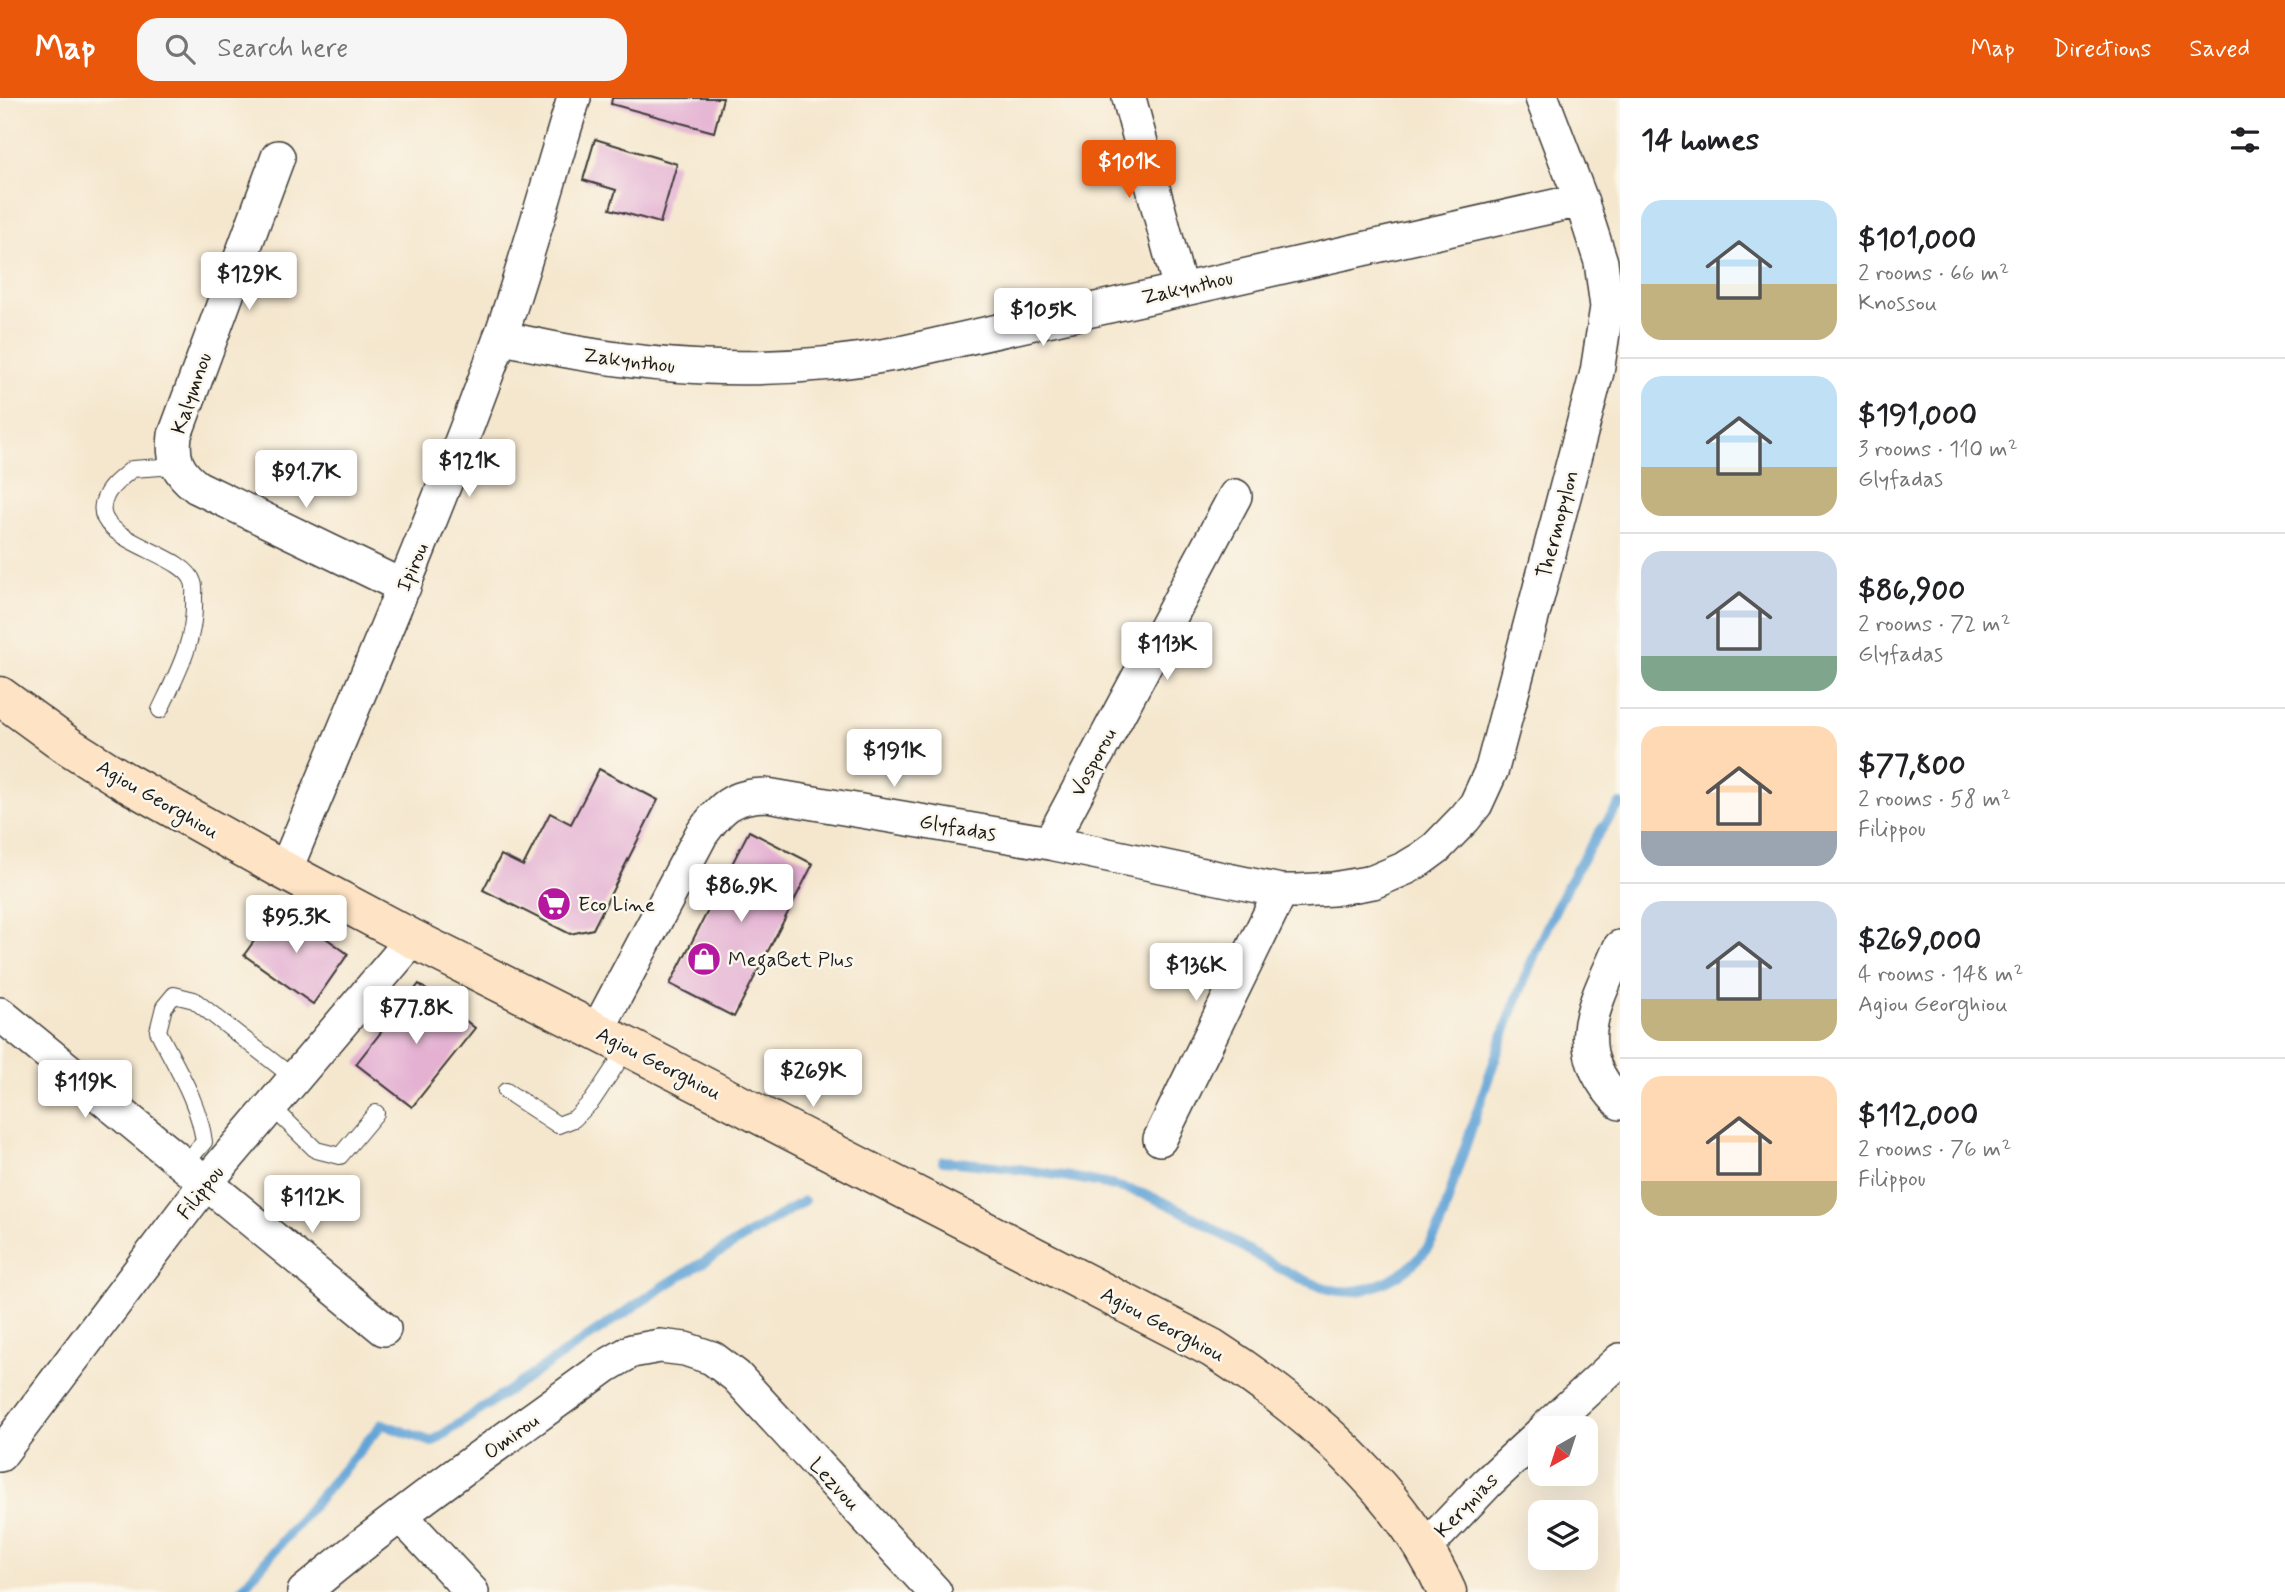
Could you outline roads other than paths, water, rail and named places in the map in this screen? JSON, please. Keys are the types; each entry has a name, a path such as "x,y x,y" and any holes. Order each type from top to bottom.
{"main road":[{"name":"Agiou Georghiou","path":"0,696 67,745 124,781 285,871 412,939 613,1039 1212,1348 1277,1392 1321,1429 1371,1479 1423,1549 1447,1592"}],"street":[{"name":"Ipirou","path":"285,871 433,518 500,337 574,98"},
{"path":"1129,98 1180,289"},
{"name":"Thermopylon","path":"1353,886 1373,882 1406,868 1436,848 1476,804 1485,785 1492,769 1613,306 1581,200 1542,98"},
{"name":"Kalymnou","path":"278,157 175,435 173,451 176,466 197,486 404,587"},
{"name":"Zakynthou","path":"500,337 570,353 669,366 791,368 827,365 900,353 1581,200"},
{"name":"Vosporou","path":"1051,843 1235,496"},
{"name":"Glyfadas","path":"613,1039 701,835 723,808 736,799 751,795 767,795 1051,843 1281,891 1353,886"},
{"path":"1160,1139 1281,891"},
{"name":"Filippou","path":"0,1455 194,1175 271,1106 412,939"},
{"path":"1620,947 1596,1001 1589,1040 1598,1075 1620,1103"},
{"path":"0,1014 384,1329"},
{"name":"Omirou","path":"304,1592 401,1516 606,1366 632,1351 660,1346 685,1349 712,1358 736,1376"},
{"path":"1559,1416 1620,1360"},
{"name":"Lezvou","path":"736,1376 935,1592"},
{"name":"Kerynias","path":"1423,1549 1528,1445"},
{"path":"401,1516 472,1592"}],"lane":[{"path":"160,710 186,657 194,613 193,581 182,567 132,541 110,526 103,513 106,496 132,469 176,466"},
{"path":"194,1175 204,1142 201,1122 194,1102 158,1031 164,1007 174,995 194,1000 294,1078"},
{"path":"506,1091 558,1125 574,1119 592,1101 613,1039"},
{"path":"271,1106 316,1150 340,1156 376,1113"}],"waterway":[{"path":"943,1161 1069,1177 1141,1193 1174,1207 1283,1270 1329,1289 1354,1291 1390,1280 1420,1257 1434,1238 1488,1079 1534,956 1572,876 1620,804"},
{"path":"239,1592 382,1424 432,1442 669,1283 804,1201"}],"place":[{"name":"Eco Line","path":"554,904"},
{"name":"MegaBet Plus","path":"704,959"}]}
